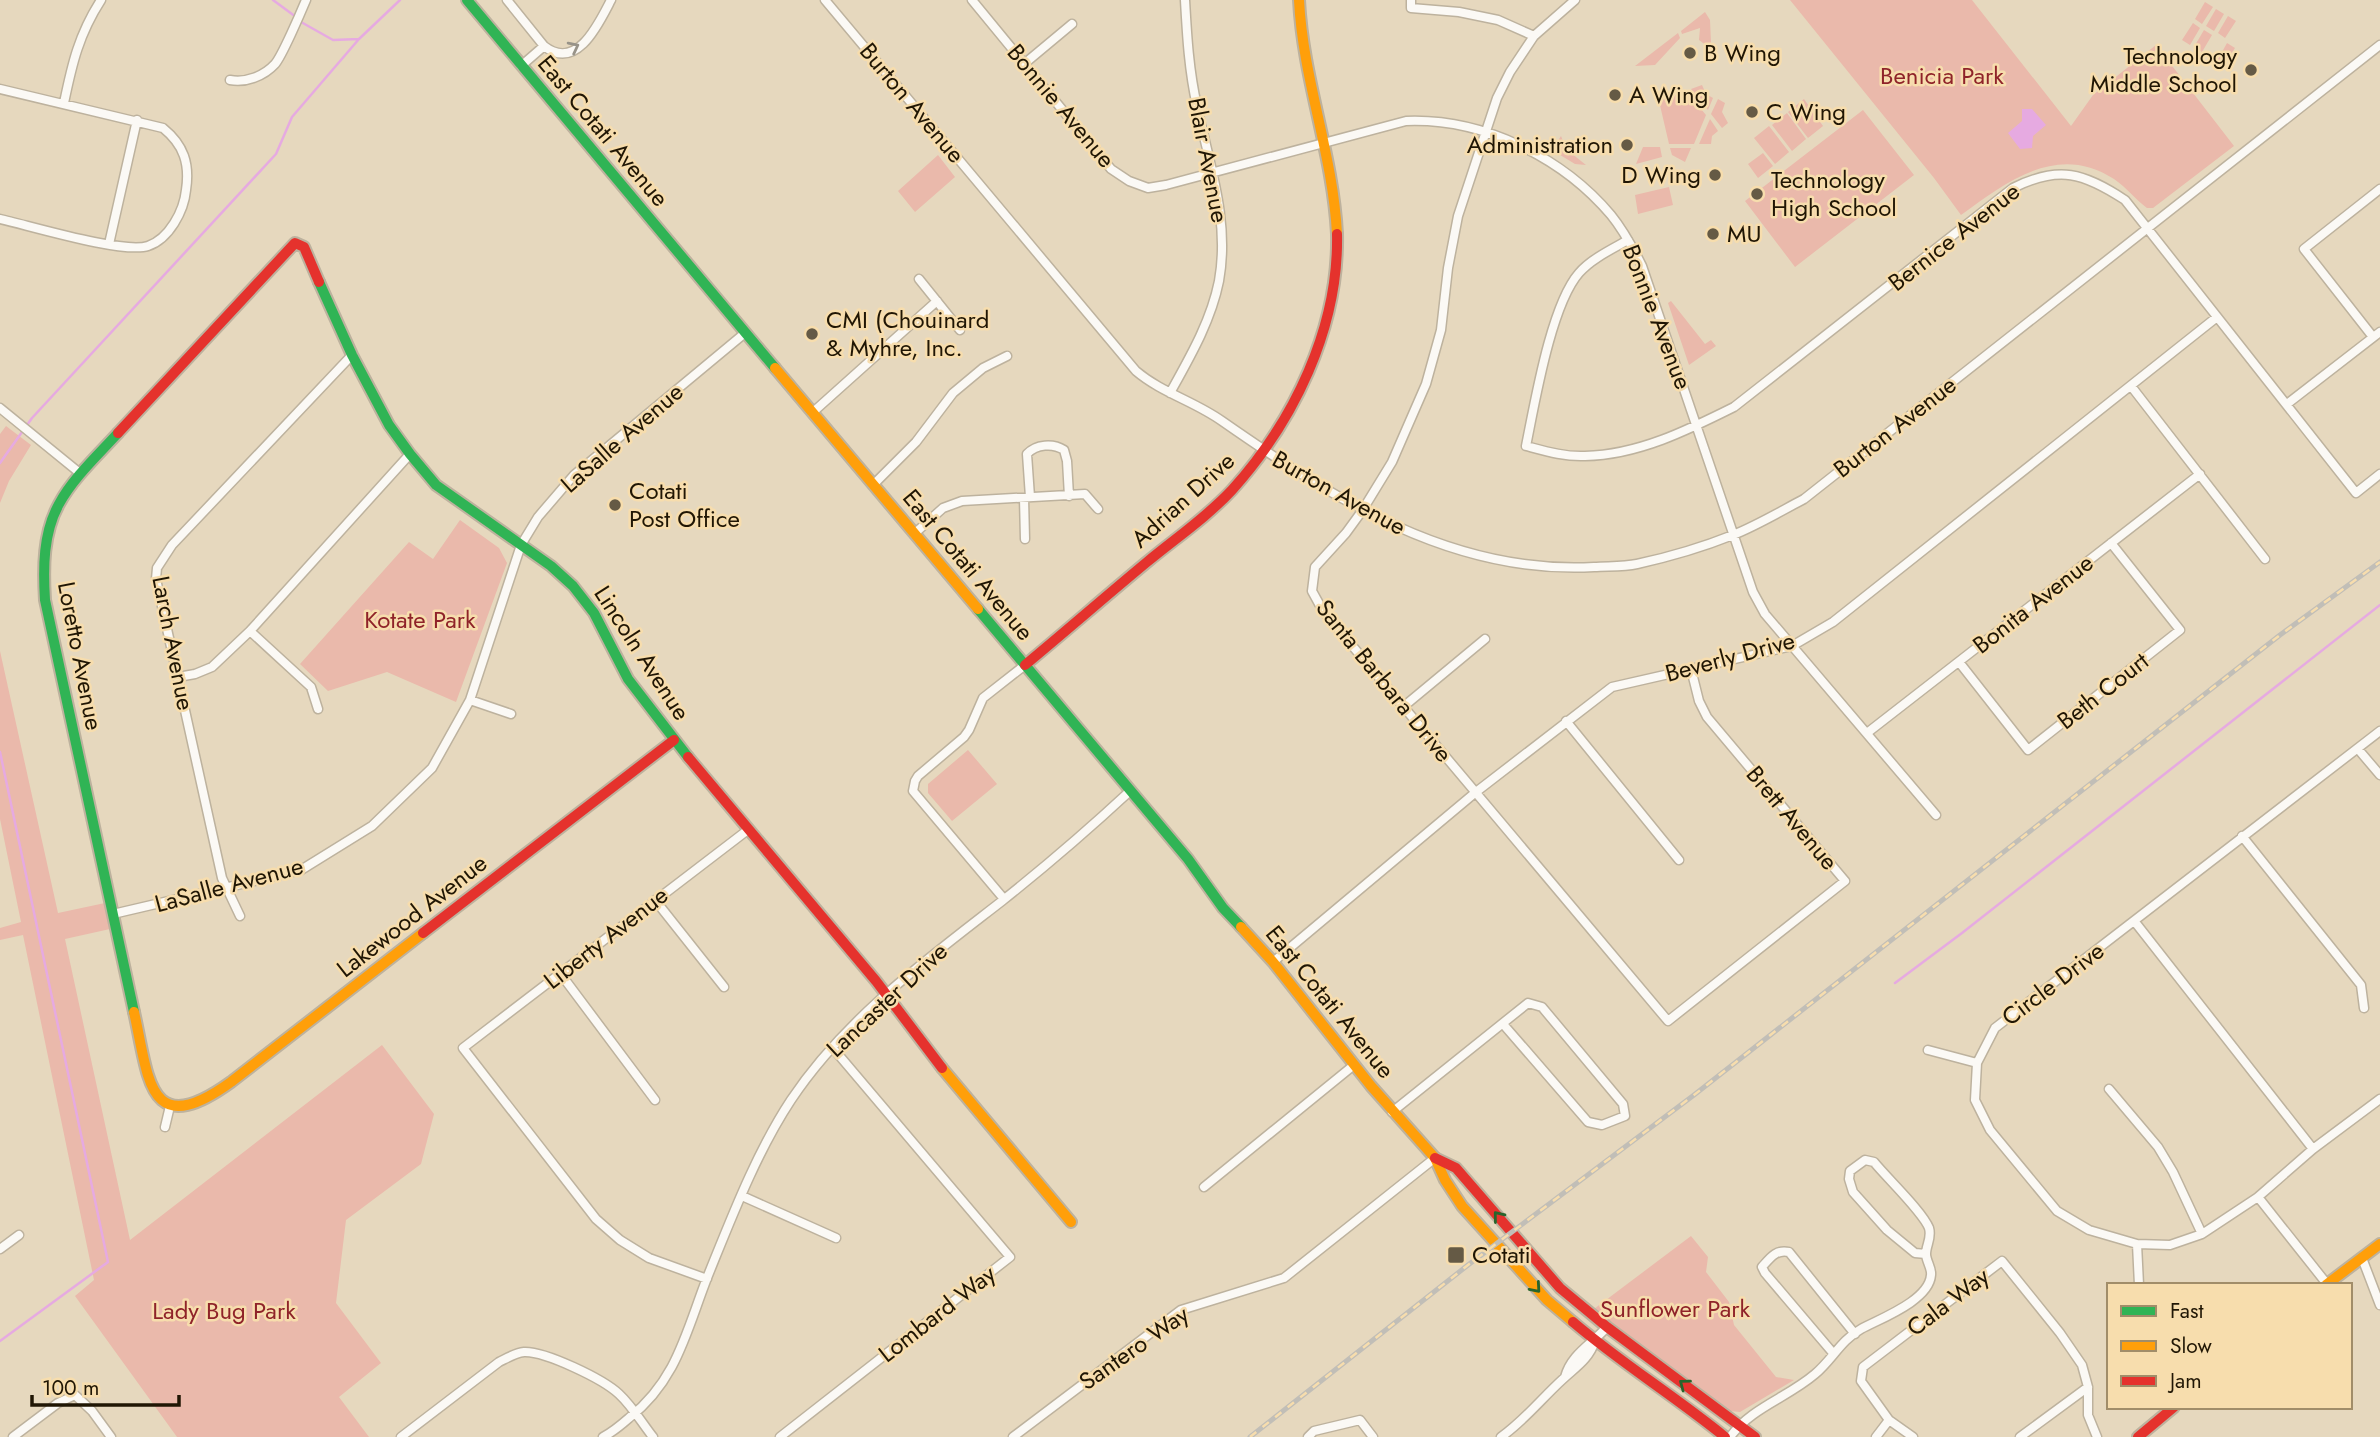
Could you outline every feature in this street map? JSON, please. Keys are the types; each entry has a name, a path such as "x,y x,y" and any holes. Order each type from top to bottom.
{"street":[{"path":"64,103 78,41 101,0"},
{"name":"East Cotati Avenue","path":"467,0 1188,859 1223,908 1273,962 1392,1112 1435,1158 1462,1206 1547,1300 1595,1341 1727,1437"},
{"path":"507,0 544,46 550,51 564,53 590,39 611,0"},
{"name":"Burton Avenue","path":"825,0 1136,371 1154,386 1193,402 1265,452 1362,511 1430,541 1463,552 1541,568 1634,565 1734,535 1804,499 2380,45"},
{"name":"Bonnie Avenue","path":"971,0 1111,169 1129,181 1148,188 1406,121 1442,122 1485,132 1541,156 1562,170 1598,201 1628,240 1650,285 1753,592 1765,614 1936,815"},
{"name":"Blair Avenue","path":"1170,393 1206,325 1219,280 1222,229 1220,202 1197,107 1188,53 1185,0"},
{"name":"Adrian Drive","path":"1025,665 1230,492 1265,452 1299,397 1319,349 1331,297 1336,246 1335,200 1304,57 1299,0"},
{"path":"1411,0 1411,8 1459,12 1498,20 1534,36"},
{"name":"Santa Barbara Drive","path":"1575,0 1534,36 1510,72 1497,98 1458,216 1448,268 1441,330 1426,384 1392,463 1362,511 1315,567 1312,591 1323,611 1668,1021"},
{"path":"230,80 238,82 256,78 275,64 304,4"},
{"path":"1024,64 1072,24"},
{"path":"521,66 544,46"},
{"path":"0,89 163,128 176,139 186,159 188,180 185,202 164,237 149,245 132,248 109,244 0,219"},
{"path":"109,244 137,120"},
{"name":"Bernice Avenue","path":"1628,240 1581,270 1567,289 1557,314 1526,446 1557,454 1586,456 1619,452 1660,441 1698,426 1734,407 2013,188 2048,175 2067,174 2096,181 2125,200 2356,493 2380,474"},
{"path":"2287,404 2376,334 2304,248 2380,189"},
{"name":"Lincoln Avenue","path":"295,243 304,247 352,355 389,425 410,454 436,485 551,566 573,586 594,613 628,679 674,740 1071,1222"},
{"name":"Loretto Avenue","path":"113,914 45,600 43,563 48,537 58,505 80,474 295,243"},
{"path":"919,279 960,330"},
{"path":"812,412 937,301"},
{"name":"Beverly Drive","path":"1273,962 1476,792 1612,687 1792,646 1833,622 2217,317"},
{"name":"LaSalle Avenue","path":"113,914 301,870 372,826 432,768 470,700 521,545 538,517 575,475 745,333"},
{"name":"Larch Avenue","path":"240,916 225,889 156,579 157,568 161,558 352,355"},
{"path":"873,485 915,442 953,393 983,369 1007,356"},
{"path":"2131,386 2265,559"},
{"path":"0,408 80,474"},
{"path":"1025,539 1027,454 1032,448 1059,447 1064,450 1069,496"},
{"path":"178,677 212,667 250,631 410,454"},
{"name":"Bonita Avenue","path":"1867,733 2200,474"},
{"path":"914,534 951,504 1085,494 1098,509"},
{"name":"Beth Court","path":"1959,662 2028,750 2180,630 2111,543"},
{"path":"250,631 311,687 318,709"},
{"path":"1403,707 1485,639"},
{"path":"1004,899 914,791 918,776 969,730 983,698 1025,665"},
{"name":"Brett Avenue","path":"1668,1021 1845,881 1707,717 1699,701 1691,669"},
{"path":"470,700 511,714"},
{"path":"1566,721 1679,859"},
{"name":"Circle Drive","path":"2380,731 1995,1028 1977,1063 1975,1100 1990,1130 2057,1211 2090,1230 2137,1244 2170,1245 2202,1234 2258,1197 2313,1149 2380,1099"},
{"name":"Lakewood Avenue","path":"170,1106 185,1108 196,1105 231,1082 674,740"},
{"path":"2358,749 2380,775"},
{"name":"Lancaster Drive","path":"603,1437 650,1400 665,1382 742,1196 786,1109 832,1047 886,995 1130,791"},
{"name":"Liberty Avenue","path":"707,1279 649,1258 620,1240 596,1219 463,1048 749,829"},
{"path":"2242,836 2361,985 2364,1008"},
{"path":"655,900 724,987"},
{"path":"113,914 149,1079 158,1100 170,1106 165,1127"},
{"path":"2135,922 2313,1149"},
{"path":"561,973 655,1100"},
{"path":"1392,1112 1528,1003 1542,1007 1623,1104 1625,1116 1602,1125 1588,1122 1503,1024"},
{"name":"Lombard Way","path":"780,1437 1010,1256 832,1047"},
{"path":"1928,1050 1977,1063"},
{"path":"1204,1187 1353,1065"},
{"path":"2109,1089 2158,1147 2173,1172 2202,1234"},
{"name":"East Cotati Avenue","path":"1435,1158 1456,1168 1548,1276 1607,1327 1755,1437"},
{"name":"Santero Way","path":"1013,1437 1181,1310 1283,1278 1435,1158"},
{"path":"1727,1437 1749,1415 1791,1393 1818,1372 1833,1353 1855,1334 1902,1310 1926,1286 1931,1275 1926,1254 1930,1236 1925,1221 1874,1162 1865,1160 1850,1171 1849,1179 1853,1192 1887,1230 1914,1253 1926,1254"},
{"path":"742,1196 836,1238"},
{"path":"2258,1197 2325,1283"},
{"path":"0,1250 19,1235"},
{"path":"2137,1244 2140,1283"},
{"path":"2330,1283 2380,1244"},
{"path":"1833,1353 1765,1273 1762,1267 1774,1254 1782,1250 1789,1252 1855,1334"},
{"path":"2362,1258 2380,1305"},
{"name":"Cala Way","path":"1889,1420 1861,1381 1863,1367 2002,1261 2082,1365 2088,1387 2088,1415 2097,1437"},
{"path":"1502,1437 1522,1422 1574,1371 1591,1353 1595,1341 1607,1327"},
{"path":"401,1437 499,1362 515,1354 527,1352 600,1379 620,1395 653,1437"},
{"path":"2020,1437 2088,1387"},
{"path":"13,1437 58,1403 75,1395 92,1411 111,1437"},
{"path":"2138,1437 2172,1409"},
{"path":"1308,1437 1314,1431 1360,1420 1373,1437"},
{"path":"1876,1437 1889,1420 1913,1437"}],"green space":[{"name":"Benicia Park","path":"1790,0 1972,0 2071,126 2093,95 2156,45 2234,146 2153,208 2147,208 2114,179 2093,169 2073,164 2053,165 2015,179 1961,215"},
{"path":"2205,2 2213,7 2202,24 2195,19"},
{"path":"2216,9 2224,14 2214,31 2206,26"},
{"path":"1705,12 1710,20 1711,43 1707,46 1699,40 1700,28 1682,34 1681,31"},
{"path":"2228,16 2236,21 2225,38 2218,33"},
{"path":"2193,23 2200,28 2190,45 2182,40"},
{"path":"2204,30 2212,35 2202,52 2194,47"},
{"path":"1678,33 1680,38 1655,65 1635,66"},
{"path":"2227,43 2235,48 2224,65 2217,61"},
{"path":"1702,85 1706,94 1713,98 1708,110 1691,89"},
{"path":"1686,91 1706,115 1694,144 1669,144 1659,101"},
{"path":"1718,99 1725,103 1722,112 1728,123 1722,128 1711,114"},
{"path":"1804,99 1823,126 1808,138 1788,112"},
{"path":"1863,110 1914,175 1795,267 1745,201"},
{"path":"1787,113 1806,139 1792,151 1772,125"},
{"path":"1710,119 1718,131 1712,136 1711,144 1699,144"},
{"path":"1769,126 1789,152 1775,164 1754,138"},
{"path":"1561,136 1566,149 1586,165 1575,164 1552,150"},
{"path":"1643,147 1660,147 1662,157 1636,164"},
{"path":"1670,148 1691,148 1685,162 1672,155"},
{"path":"1763,153 1773,166 1758,178 1748,164"},
{"path":"938,155 955,177 915,212 898,191"},
{"path":"1669,187 1673,205 1638,214 1635,195"},
{"path":"1671,301 1705,344 1711,340 1716,346 1689,365 1668,303"},
{"path":"6,426 31,445 9,481 0,503 0,434"},
{"name":"Kotate Park","path":"460,520 499,548 507,563 456,702 387,672 328,691 300,664 409,542 433,559"},
{"name":"Lady Bug Park","path":"0,651 58,913 105,903 110,929 65,939 130,1240 382,1045 434,1114 421,1164 346,1220 336,1303 381,1363 339,1397 369,1437 177,1437 75,1296 94,1280 23,935 0,940 0,928 21,922 0,819"},
{"path":"968,750 997,784 952,821 928,793 928,784"},
{"name":"Sunflower Park","path":"1691,1236 1708,1257 1706,1272 1729,1302 1734,1325 1776,1377 1794,1380 1740,1412 1730,1411 1594,1309"}],"shaded area":[{"path":"2022,109 2032,109 2046,125 2033,136 2032,148 2020,149 2008,133 2022,121"}],"waterway":[{"path":"273,0 296,17"},
{"path":"0,463 32,418 276,154 292,117 359,39 400,0"},
{"path":"301,22 333,40 359,39"},
{"path":"1895,983 2380,605"},
{"path":"0,752 108,1262 0,1341"}],"railway":[{"path":"1250,1437 1468,1265 1694,1095 2280,635 2380,562"}],"traffic: fast":[{"path":"467,0 775,368"},
{"path":"319,282 352,355 389,425 410,454 436,485 551,566 573,586 594,613 628,679 688,757"},
{"path":"118,433 79,476 59,504 47,539 44,588 134,1012"},
{"path":"978,609 1188,859 1223,908 1241,927"}],"traffic: slow":[{"path":"1299,0 1306,59 1330,175 1337,234"},
{"path":"775,368 978,609"},
{"path":"1241,927 1273,962 1371,1086 1435,1158 1462,1206 1547,1300 1573,1322"},
{"path":"134,1012 149,1079 157,1095 168,1104 183,1106 204,1099 231,1082 423,933"},
{"path":"942,1068 1071,1222"},
{"path":"2329,1283 2380,1244"}],"traffic: jam":[{"path":"1025,665 1212,509 1232,490 1275,434 1293,403 1321,338 1336,269 1337,234"},
{"path":"118,433 295,243 304,247 319,282"},
{"path":"423,933 674,740"},
{"path":"688,757 876,981 942,1068"},
{"path":"1435,1158 1456,1168 1560,1288 1607,1327 1755,1437"},
{"path":"1573,1322 1725,1437"},
{"path":"2138,1437 2172,1409"}],"place":[{"name":"B Wing","path":"1690,53"},
{"name":"Technology Middle School","path":"2251,70"},
{"name":"A Wing","path":"1615,95"},
{"name":"C Wing","path":"1752,112"},
{"name":"Administration","path":"1627,145"},
{"name":"D Wing","path":"1715,175"},
{"name":"Technology High School","path":"1757,194"},
{"name":"MU","path":"1713,234"},
{"name":"CMI (Chouinard & Myhre, Inc.","path":"812,334"},
{"name":"Cotati Post Office","path":"615,505"},
{"name":"Cotati","path":"1456,1255"}]}
